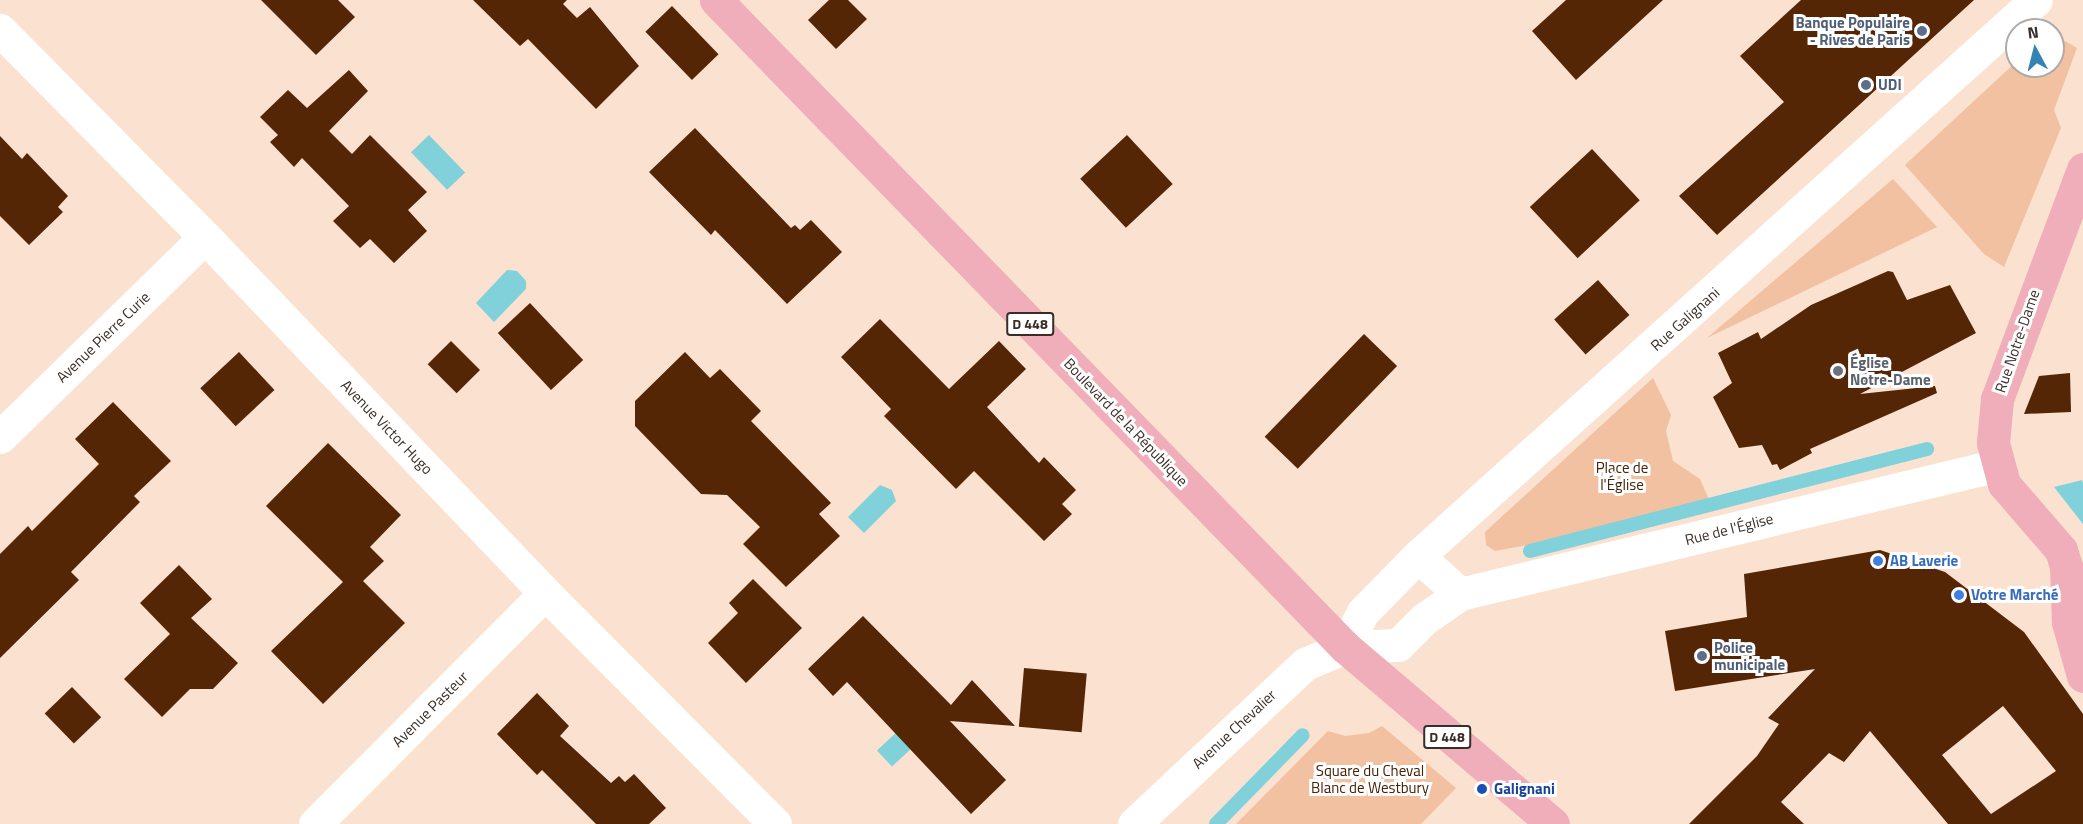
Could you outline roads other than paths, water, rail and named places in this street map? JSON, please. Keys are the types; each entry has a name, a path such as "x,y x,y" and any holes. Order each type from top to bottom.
{"main road":[{"name":"Boulevard de la République","path":"717,0 1344,647 1553,824"},
{"name":"Rue Notre-Dame","path":"2083,169 1997,399 1993,443 2004,484 2061,550 2076,620 2083,676"}],"street":[{"name":"Rue Galignani","path":"1344,647 1363,612 1418,556 2036,0"},
{"name":"Avenue Victor Hugo","path":"0,30 205,237 545,593 775,824"},
{"name":"Avenue Pierre Curie","path":"0,437 205,237"},
{"name":"Rue de l'Église","path":"1344,647 1398,645 1424,619 1460,594 1998,465"},
{"path":"1418,556 1460,594"},
{"name":"Avenue Pasteur","path":"315,824 545,593"},
{"name":"Avenue Chevalier","path":"1134,824 1305,664 1344,647"}],"water":[{"path":"429,135 465,172 447,190 411,152"},
{"path":"507,270 517,271 526,281 526,289 494,322 476,303"},
{"path":"2082,480 2083,483 2083,524 2054,487"},
{"path":"880,485 892,490 896,501 864,533 848,517"},
{"path":"915,715 930,731 892,767 877,750"}],"waterway":[{"path":"1530,551 1927,449"},
{"path":"1216,824 1303,735"}],"place":[{"name":"Banque Populaire - Rives de Paris","path":"1922,31"},
{"name":"UDI","path":"1866,85"},
{"name":"Église Notre-Dame","path":"1838,371"},
{"name":"AB Laverie","path":"1878,561"},
{"name":"Votre Marché","path":"1959,595"},
{"name":"Police municipale","path":"1702,656"},
{"name":"Galignani","path":"1482,789"}],"park label":[{"name":"Place de l'Église","path":"1622,476"},
{"name":"Square du Cheval Blanc de Westbury","path":"1370,778"}]}
